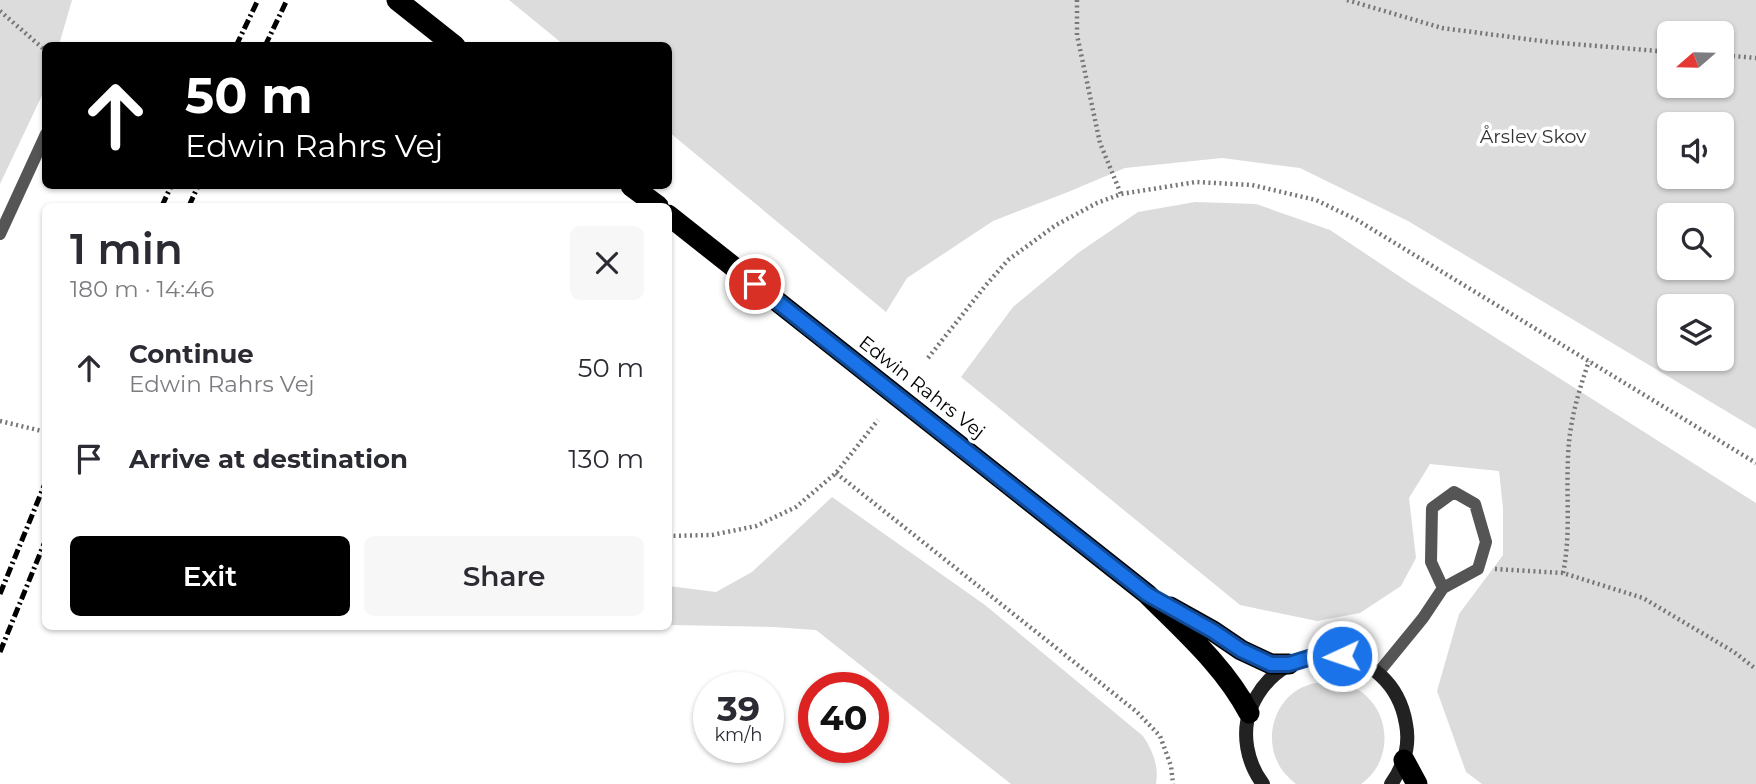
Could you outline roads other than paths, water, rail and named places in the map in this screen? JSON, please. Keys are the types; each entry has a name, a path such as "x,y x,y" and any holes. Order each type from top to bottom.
{"highway":[{"path":"397,0 450,42"},
{"path":"635,189 654,203"},
{"name":"Edwin Rahrs Vej","path":"672,218 1147,594"},
{"path":"1147,594 1241,650 1271,664 1289,664"},
{"path":"1147,594 1203,650 1240,695 1249,713"},
{"path":"1404,760 1418,784"}],"street":[{"path":"1263,784 1250,761 1247,745 1249,713 1255,698 1276,673 1289,664 1315,656 1342,656 1355,660 1378,673 1398,698 1407,728 1407,744 1404,760 1391,784"}],"lane":[{"path":"0,234 42,144"},
{"path":"1378,673 1423,618 1443,588 1478,569 1486,542 1475,504 1454,492 1432,508 1431,562 1443,588"}],"railway":[{"path":"238,42 258,0"},
{"path":"267,42 287,0"},
{"path":"163,203 170,189"},
{"path":"190,203 197,189"},
{"path":"0,594 42,491"},
{"path":"0,652 42,549"}],"park label":[{"name":"Årslev Skov","path":"1533,136"}]}
